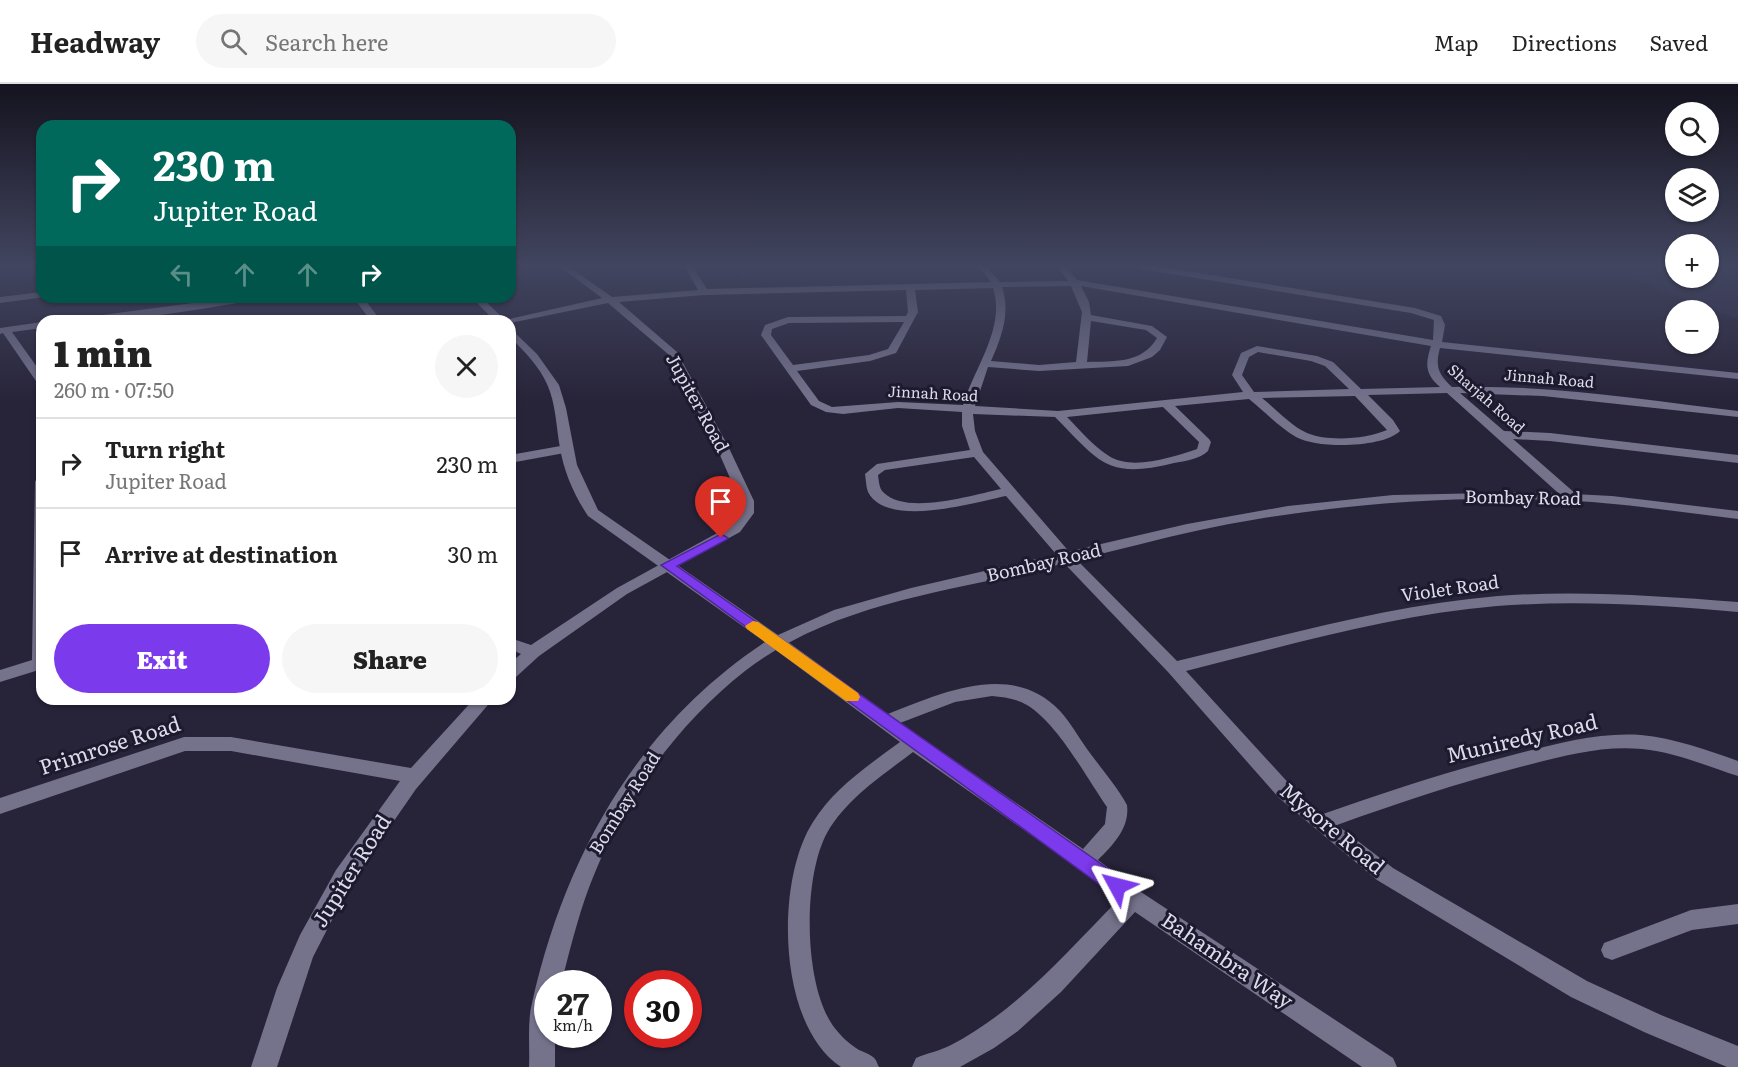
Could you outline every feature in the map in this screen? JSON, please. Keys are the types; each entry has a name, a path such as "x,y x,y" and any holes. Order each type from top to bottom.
{"street":[{"path":"132,315 158,312"},
{"path":"516,318 544,312"},
{"name":"Jupiter Road","path":"516,668 533,652 622,591 735,529 748,511 747,501 723,446 672,352 624,312"},
{"path":"789,369 886,354 897,346 911,312"},
{"path":"967,411 1002,312"},
{"path":"1082,365 1088,317 1086,312"},
{"path":"1246,312 1436,344 1738,376"},
{"name":"Sharjah Road","path":"1420,312 1440,320 1432,372 1448,390 1571,497"},
{"path":"984,364 1039,368 1127,362 1143,359 1149,355 1162,337 1149,328 1088,317"},
{"name":"Jinnah Road","path":"910,319 810,319 776,323 768,327 766,335 815,403 830,410 843,411 898,405 967,411 1058,414 1251,395 1448,390 1522,391 1738,414"},
{"path":"36,326 3,330 36,374"},
{"name":"Bahambra Way","path":"516,337 535,357 553,384 559,399 566,449 577,483 593,513 1084,861 1133,899 1384,1067"},
{"path":"1257,349 1321,361 1335,368 1356,391 1394,427 1391,434 1378,438 1340,441 1309,438 1293,430 1251,395 1237,375 1245,356 1257,349"},
{"path":"1058,414 1100,455 1115,464 1145,464 1180,458 1202,451 1205,442 1165,403"},
{"name":"Mysore Road","path":"967,411 970,434 977,453 1009,491 1067,558 1174,668 1279,785 1320,823 1385,874 1580,989 1653,1024 1738,1059"},
{"path":"1502,435 1550,437 1738,459"},
{"path":"516,458 566,449"},
{"path":"977,453 881,467 871,474 870,482 879,497 897,507 906,509 1009,491"},
{"name":"Bombay Road","path":"553,970 568,915 590,859 617,809 674,728 711,690 775,641 833,615 869,603 1228,520 1288,510 1383,500 1571,497 1738,515"},
{"name":"Violet Road","path":"1174,668 1348,627 1461,605 1545,598 1654,601 1738,607"},
{"path":"516,645 533,652"},
{"path":"0,676 36,665"},
{"path":"886,722 966,694 993,688 1020,693 1042,704 1053,715 1117,806 1119,813 1113,828 1084,861"},
{"name":"Jupiter Road","path":"264,1067 308,943 343,878 414,776 479,705"},
{"name":"Muniredy Road","path":"1320,823 1472,772 1556,751 1609,741 1642,742 1666,746 1738,770"},
{"name":"Primrose Road","path":"0,806 153,753 184,744 204,742 231,744 414,776"},
{"path":"866,1067 836,1049 820,1028 807,993 800,951 806,857 819,828 857,786 913,742"},
{"path":"925,1067 959,1055 1026,1010 1133,899"},
{"path":"1611,950 1691,920 1738,914"},
{"path":"542,1048 542,1067"}],"shaded area":[{"path":"1719,312 1738,312 1738,319"}],"slow traffic":[{"path":"753,626 852,697"}],"route":[{"path":"721,538 667,565 1117,886"}]}
